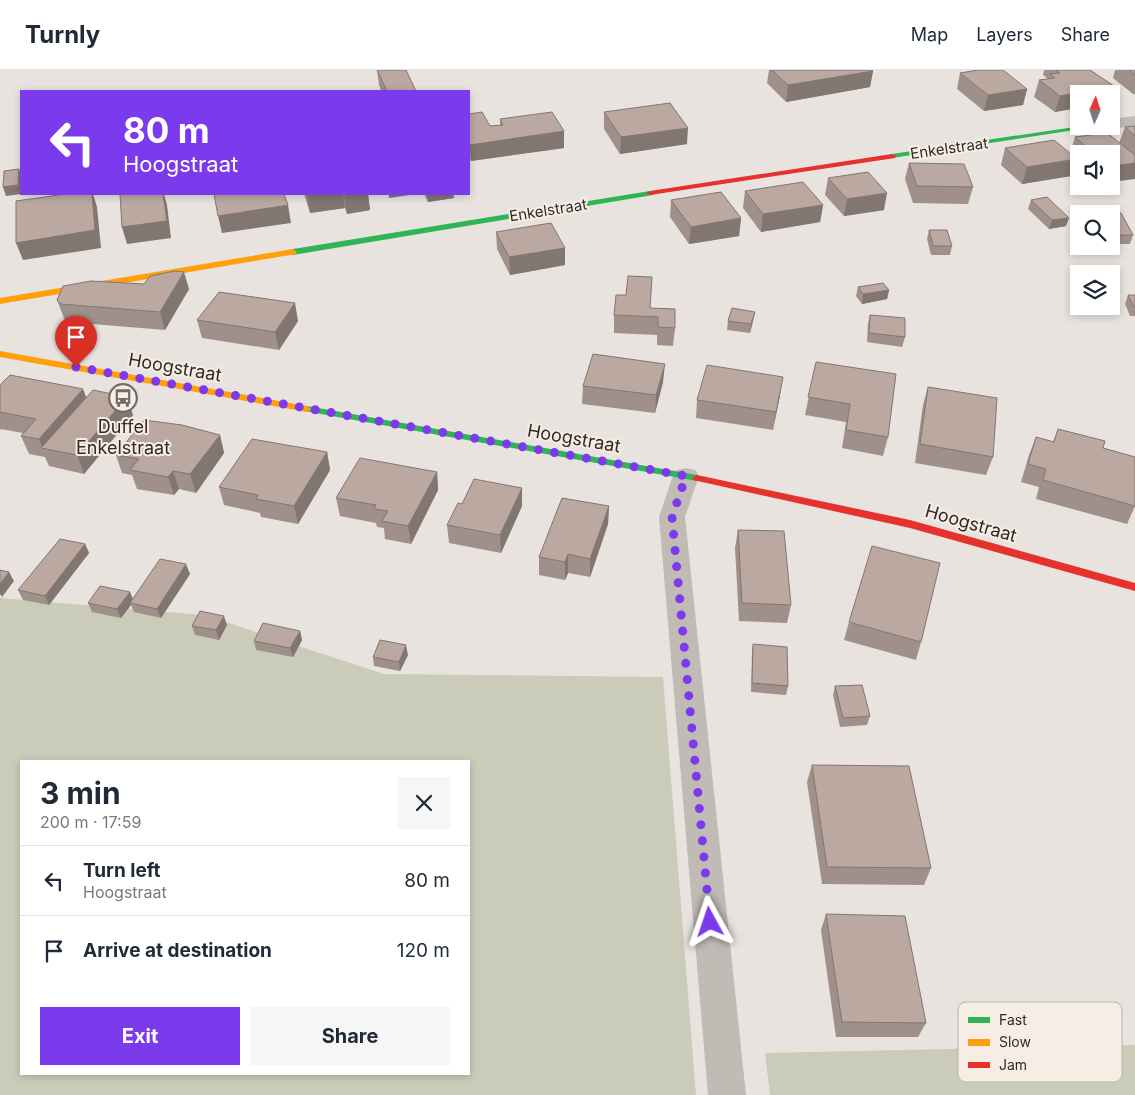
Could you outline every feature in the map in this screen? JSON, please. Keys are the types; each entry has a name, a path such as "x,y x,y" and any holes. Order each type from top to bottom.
{"street":[{"path":"1120,123 1135,121"},
{"name":"Enkelstraat","path":"0,301 716,182 1070,130"},
{"name":"Hoogstraat","path":"0,354 686,476 910,524 1135,587"},
{"path":"686,476 672,517 727,1095"}],"green space":[{"path":"0,598 204,615 384,674 663,677 696,1095 0,1095"},
{"path":"1122,1045 1135,1045 1135,1095 770,1095 765,1053 958,1049 958,1082 1122,1082"}],"building":[{"path":"377,70 406,70 416,90 387,90"},
{"path":"772,70 872,70 873,71 788,85"},
{"path":"978,70 1003,70 1027,89 988,95 960,73"},
{"path":"1056,70 1090,70 1112,85 1070,85 1070,94 1060,96 1039,80 1055,78 1050,74 1060,73"},
{"path":"670,103 688,128 621,137 604,112"},
{"path":"482,112 490,126 503,125 500,119 552,112 564,131 470,145 470,114"},
{"path":"1135,126 1135,136 1125,127"},
{"path":"1110,135 1135,155 1135,163 1120,165 1120,145 1084,145 1075,137"},
{"path":"1054,140 1070,153 1070,160 1027,167 1005,148"},
{"path":"909,163 964,164 973,187 917,186"},
{"path":"19,169 18,185 3,187 4,171"},
{"path":"868,172 887,193 847,199 828,178"},
{"path":"803,182 823,205 763,214 745,191"},
{"path":"721,192 741,218 691,227 671,200"},
{"path":"59,195 92,195 95,230 16,243 16,201"},
{"path":"120,195 163,195 167,221 122,227"},
{"path":"214,195 284,195 288,205 218,216"},
{"path":"1047,197 1069,218 1052,220 1031,200"},
{"path":"1120,213 1121,213 1133,235 1120,235"},
{"path":"551,223 565,248 509,257 496,232"},
{"path":"929,230 947,230 952,246 933,246"},
{"path":"175,271 184,272 160,312 61,304 57,300 63,286 91,281 144,284 150,276"},
{"path":"628,276 652,277 650,308 675,309 675,328 658,327 658,317 614,315 616,295 626,295"},
{"path":"883,283 889,290 863,294 858,287"},
{"path":"219,292 295,303 275,332 197,320"},
{"path":"1128,295 1135,295 1135,307 1134,307"},
{"path":"732,308 755,312 751,324 728,321"},
{"path":"870,315 905,318 905,337 869,333"},
{"path":"593,354 665,364 656,395 583,386"},
{"path":"816,362 896,374 888,437 846,430 850,404 808,397"},
{"path":"707,365 783,377 776,412 697,400"},
{"path":"10,375 83,389 39,439 21,436 36,419 0,412 0,385"},
{"path":"928,387 997,398 993,457 920,444"},
{"path":"93,390 127,397 77,455 41,448"},
{"path":"144,420 182,425 220,435 190,474 173,471 168,477 130,470 139,459 116,455"},
{"path":"1058,429 1105,441 1103,448 1135,457 1135,506 1043,480 1046,469 1028,464 1036,437 1054,442"},
{"path":"252,439 327,452 294,506 256,499 258,495 219,487"},
{"path":"360,458 437,472 408,526 382,521 388,511 374,509 376,505 336,498"},
{"path":"474,479 522,488 500,535 447,525 458,503 462,504"},
{"path":"562,498 609,506 590,559 568,554 565,562 539,557"},
{"path":"738,530 784,531 791,605 742,603"},
{"path":"60,539 85,544 45,596 18,590"},
{"path":"872,546 940,563 921,642 849,622"},
{"path":"160,559 186,564 157,609 130,603"},
{"path":"0,570 9,572 0,584"},
{"path":"100,586 130,592 117,609 88,603"},
{"path":"200,611 224,616 216,630 192,626"},
{"path":"263,623 300,631 290,648 254,641"},
{"path":"380,640 406,645 399,662 373,657"},
{"path":"753,644 787,647 788,686 752,683"},
{"path":"862,685 870,716 843,718 835,686"},
{"path":"812,765 909,766 931,868 827,867"},
{"path":"826,914 905,916 926,1023 842,1022"}],"traffic: fast":[{"path":"892,156 1070,130"},
{"path":"293,252 650,193"},
{"path":"307,409 697,478"}],"traffic: slow":[{"path":"0,301 293,252"},
{"path":"0,354 307,409"}],"traffic: jam":[{"path":"650,193 892,156"},
{"path":"697,478 910,524 1135,587"}],"place":[{"name":"Duffel Enkelstraat","path":"123,398"}],"route":[{"path":"76,367 686,476 672,517 710,922"}]}
